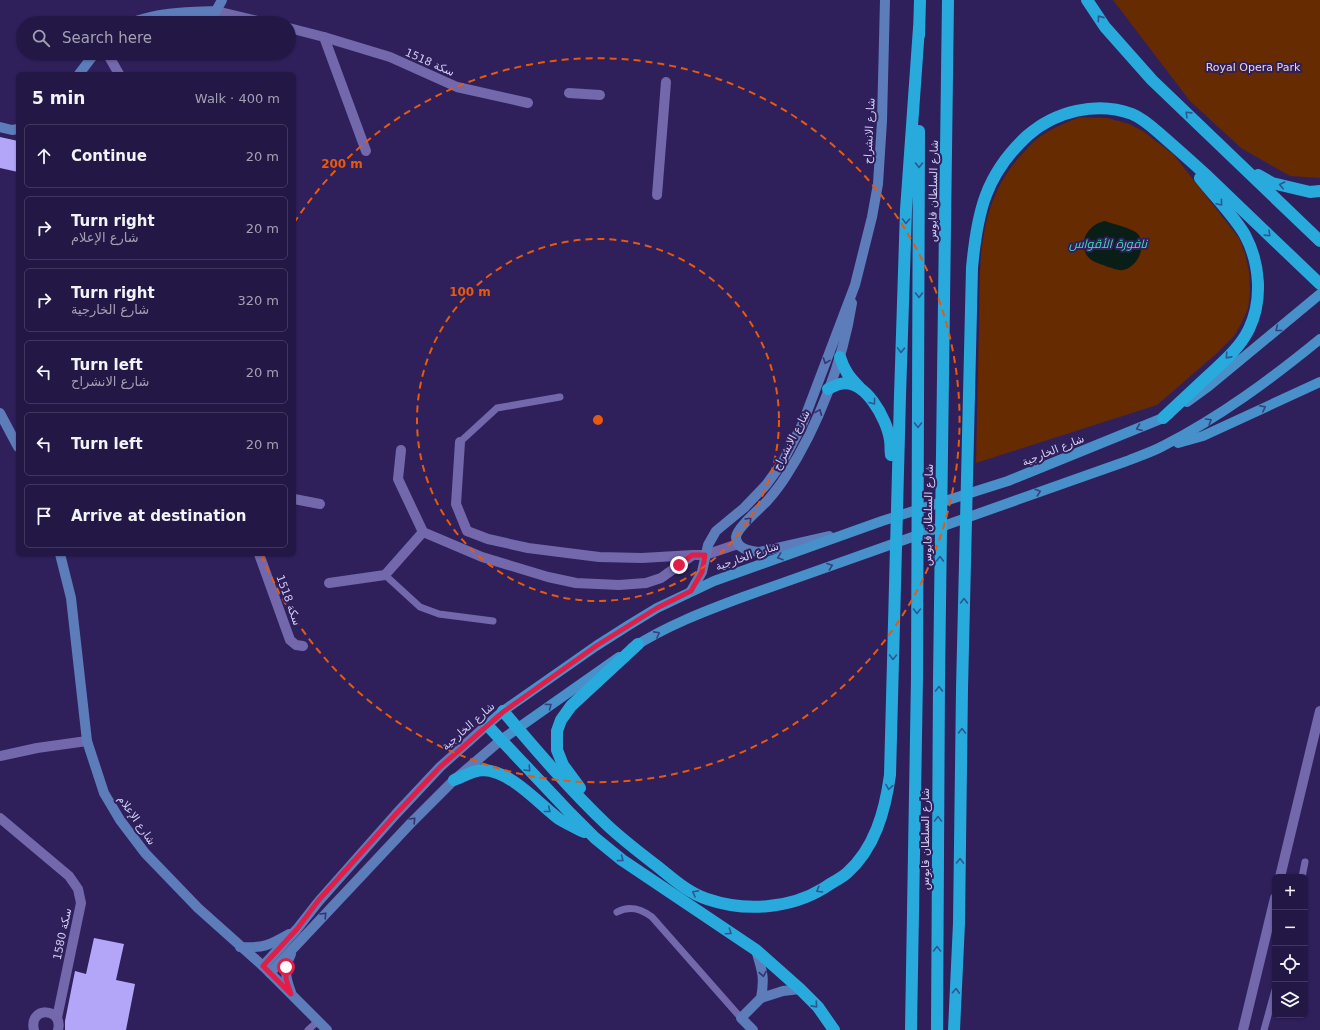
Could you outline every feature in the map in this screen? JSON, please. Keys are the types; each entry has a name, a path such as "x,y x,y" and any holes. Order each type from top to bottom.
{"highway":[{"name":"شارع السلطان قابوس","path":"911,1030 917,670 920,0"},
{"name":"شارع السلطان قابوس","path":"937,1030 939,680 948,0"},
{"path":"1087,0 1105,26 1152,80 1320,241"},
{"path":"503,712 553,770 608,826 683,887 706,899 729,905 750,907 781,905 815,894 847,873 863,855 875,834 886,804 890,775 906,210 919,28"},
{"path":"954,1030 959,923 972,268 975,234 980,211 990,186 1004,160 1017,146 1036,128 1057,117 1078,110 1094,108 1109,109 1132,115 1147,123 1179,150 1320,284"},
{"path":"1216,140 1258,175 1272,183 1310,192 1320,191"},
{"path":"1163,418 1223,362 1238,345 1249,329 1255,311 1258,293 1258,272 1253,253 1245,235 1179,150"},
{"path":"840,357 849,377 872,400 882,415 890,439 891,496 896,548"},
{"path":"828,389 840,384 850,384 860,387"},
{"path":"608,826 563,765 557,750 558,731 561,720 571,706 638,644"},
{"path":"487,725 595,838 622,860 756,950 800,989 818,1008 834,1030"},
{"path":"454,780 481,770 491,771 502,775 514,782 561,820 595,838"}],"main road":[{"name":"شارع الخارجية","path":"487,725 609,637 657,608 691,591 714,581 856,530 1008,481 1163,418 1210,386 1320,294"},
{"path":"501,740 638,644 702,612 1127,461 1162,447 1208,422 1247,396 1320,339"},
{"path":"1162,447 1203,436 1306,388 1320,383"}],"street":[{"path":"216,11 222,0"},
{"name":"شارع الانشراح","path":"738,544 736,537 739,529 768,500 785,478 798,456 816,420 840,357 849,322 855,285 869,231 878,184 882,122 885,0"},
{"path":"153,16 175,12 216,11 237,16"},
{"name":"سكة 1518","path":"296,30 390,57 457,86 528,102"},
{"path":"324,37 366,151"},
{"path":"81,72 90,60"},
{"path":"111,60 118,72"},
{"path":"657,194 666,82"},
{"path":"569,93 600,95"},
{"path":"0,127 12,130 16,129"},
{"name":"شارع الانشراح","path":"691,591 702,572 708,545 716,531 744,508 766,485 782,463 802,425 855,285"},
{"path":"840,357 838,342 842,317"},
{"path":"0,413 16,443"},
{"path":"460,442 456,504 467,531 488,539 528,548 599,557 642,558 705,555 738,544 743,548 759,552 856,530"},
{"path":"401,450 398,479 423,532 482,557 576,584 619,585 646,583 661,578 692,555"},
{"path":"296,499 320,504"},
{"path":"329,583 385,576 423,532"},
{"name":"شارع الإعلام","path":"60,556 71,598 87,741 104,793 120,820 145,853 198,908 267,970 327,1030"},
{"name":"سكة 1518","path":"260,556 290,640 303,646"},
{"path":"1281,874 1320,711"},
{"name":"شارع الخارجية","path":"267,970 318,901 396,814 440,767 487,725"},
{"path":"267,970 298,944 411,823 454,780 501,740"},
{"path":"0,756 37,748 87,741"},
{"name":"سكة 1580","path":"0,818 69,876 78,889 81,903 57,1018 59,1025 58,1030"},
{"path":"1243,1030 1272,910"},
{"path":"240,947 257,948 267,946 297,929"},
{"path":"291,994 286,979 286,967 290,955 298,944"},
{"path":"756,950 764,976 764,985 761,998"},
{"path":"753,1030 740,1018 761,998 783,991 800,989"},
{"path":"34,1030 33,1021 37,1015 44,1012 51,1013 57,1018"}],"lane":[{"path":"460,442 497,408 560,397"},
{"path":"385,576 420,607 440,614 493,621"},
{"path":"1303,874 1305,862"},
{"path":"617,912 632,908 652,917 740,1018"},
{"path":"1264,1030 1272,1001"},
{"path":"308,1030 318,1021"}],"green space":[{"name":"Royal Opera Park","path":"1113,0 1320,0 1320,178 1290,176 1241,148 1190,101"},
{"path":"1079,117 1108,118 1129,124 1143,131 1174,155 1239,238 1245,253 1249,272 1250,292 1248,309 1234,336 1216,354 1157,405 976,463 981,258 988,215 1006,174 1021,155 1045,133"}],"water":[{"name":"نافورة الأقواس","path":"1105,221 1134,231 1140,238 1142,243 1140,255 1133,265 1128,268 1117,270 1108,267 1091,260 1085,253 1084,241 1089,230"}],"building":[{"path":"0,137 16,141 16,172 0,168"},
{"path":"94,938 124,944 116,980 135,984 126,1030 65,1030 65,1021 75,971 86,974"}],"route":[{"path":"286,967 286,979 291,994 263,966 297,929 318,901 440,767 503,712 596,646 657,608 691,591 702,572 705,555 692,555 679,565"}]}
